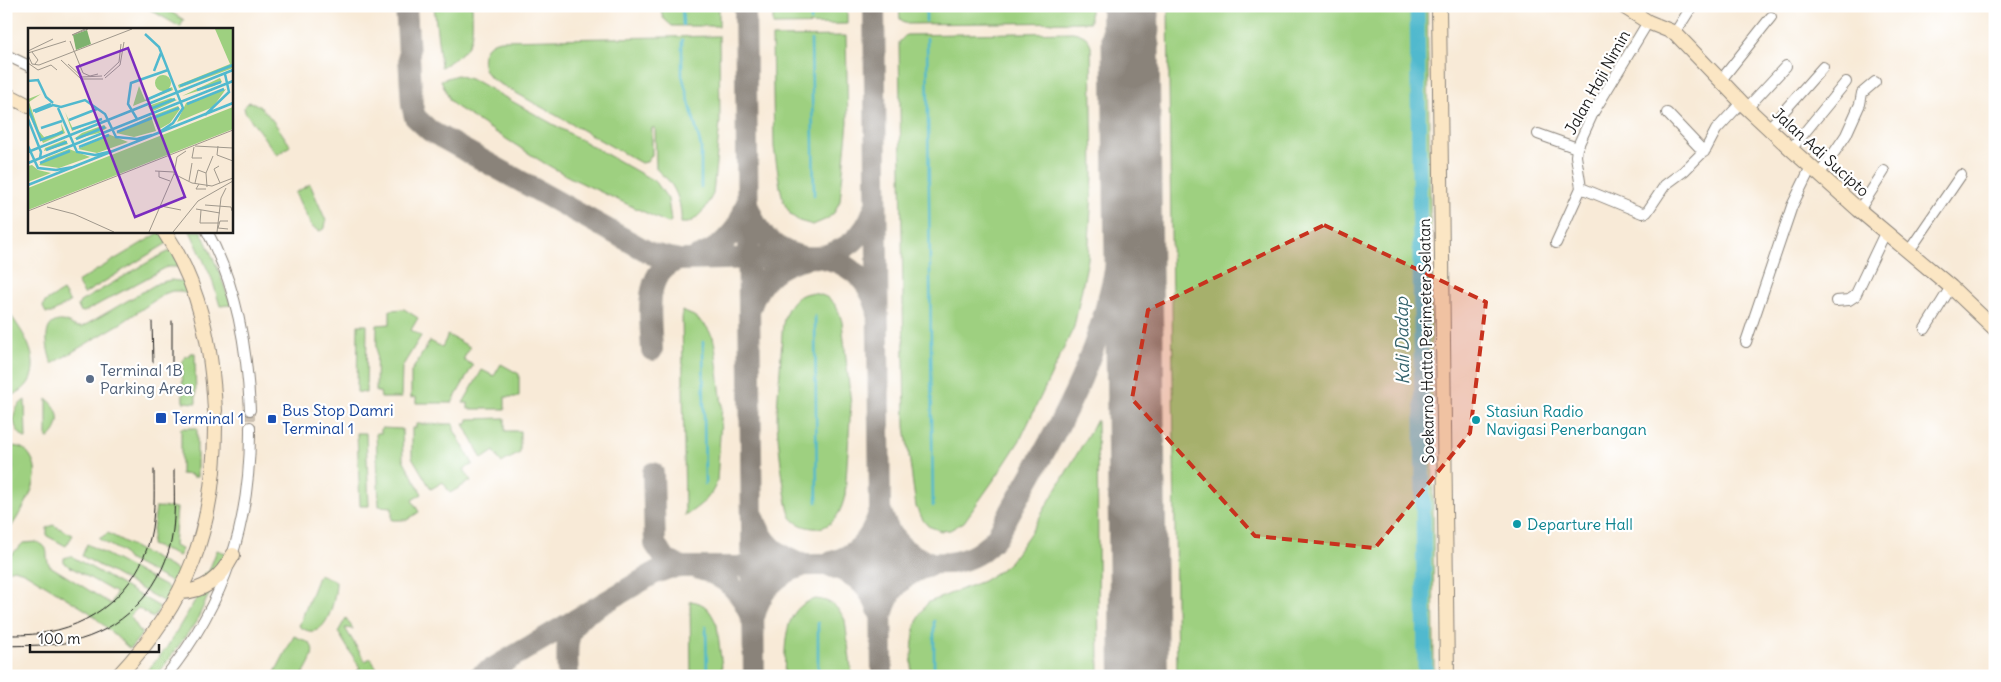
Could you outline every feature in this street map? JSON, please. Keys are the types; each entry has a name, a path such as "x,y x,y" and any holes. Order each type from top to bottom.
{"street":[{"name":"Soekarno Hatta Perimeter Selatan","path":"1439,6 1447,676"},
{"name":"Jalan Adi Sucipto","path":"1623,6 1648,22 1675,33 1790,149 1885,233 1909,251 1993,324"},
{"path":"1675,33 1692,6"},
{"path":"1721,80 1771,17"},
{"name":"Jalan Haji Nimin","path":"1581,188 1576,156 1577,148 1593,113 1648,22"},
{"path":"6,55 28,66"},
{"path":"1556,243 1581,188 1645,213 1665,186 1704,152 1716,130 1786,66"},
{"path":"1769,128 1823,67"},
{"path":"1790,149 1846,82"},
{"path":"1746,342 1792,206 1815,171 1846,135 1860,104 1862,94 1875,82"},
{"path":"6,94 28,105"},
{"path":"1666,113 1704,152"},
{"path":"1538,134 1577,148"},
{"path":"1859,210 1884,170"},
{"path":"1909,251 1961,175"},
{"path":"165,232 183,265 205,324 212,366 215,410"},
{"path":"207,232 227,276 240,321 246,352 250,410"},
{"path":"1836,301 1850,300 1856,296 1885,233"},
{"path":"1925,329 1951,287"},
{"path":"118,676 154,633 180,592 198,548 208,514 214,462 215,427"},
{"path":"166,676 206,617 233,555 247,494 250,427"},
{"path":"180,592 202,587 215,580 222,573 233,555"}],"highlighted area":[{"path":"1324,225 1486,302 1470,433 1375,548 1255,536 1132,399 1148,310"}],"green space":[{"path":"144,6 161,6 184,20 180,27"},
{"path":"434,6 472,6 471,37 466,49 441,67"},
{"path":"660,6 719,6 719,26 672,26 663,18"},
{"path":"773,6 847,6 847,24 773,25"},
{"path":"899,6 1090,6 1090,22 907,24 900,19"},
{"path":"1168,6 1427,6 1434,676 1177,676"},
{"path":"1073,32 1084,36 1091,46 1093,175 1088,259 1074,327 1020,440 998,474 964,522 950,530 941,531 928,526 916,507 905,426 899,42 906,35"},
{"path":"719,36 720,122 713,194 705,209 688,223 681,223 681,212 677,195 668,180 656,168 655,128 652,128 652,155 647,162 641,163 493,80 484,69 483,63 484,51 493,42 500,40"},
{"path":"846,36 848,122 840,201 834,213 827,219 813,225 799,221 791,215 784,203 780,187 774,147 772,37"},
{"path":"457,75 476,81 656,182 668,199 671,221 668,223 571,178 456,107 450,101 441,80"},
{"path":"249,102 254,103 266,113 290,145 289,147 277,155 245,112 244,107"},
{"path":"310,184 326,221 325,228 320,231 312,227 295,193"},
{"path":"160,232 163,232 169,242 84,294 77,282"},
{"path":"190,232 201,232 231,305 220,306 212,279"},
{"path":"172,250 181,267 167,267 84,312 80,311 78,306 80,302"},
{"path":"171,280 187,282 193,297 180,291 164,294 123,322 52,364 47,333 53,323 62,321 82,327 158,283"},
{"path":"63,291 70,302 52,313 46,313 43,307 45,302"},
{"path":"808,293 827,297 838,309 842,322 851,404 845,495 841,509 828,525 815,528 801,525 791,517 784,485 777,419 784,318 792,303 800,296"},
{"path":"6,309 18,325 28,344 33,363 32,373 27,385 22,390 6,396"},
{"path":"404,309 418,318 411,330 421,336 402,367 401,398 381,398 380,392 376,392 377,325 390,324 390,310"},
{"path":"682,311 694,316 706,326 713,337 722,405 715,487 700,505 685,516"},
{"path":"358,325 367,325 366,393 357,392"},
{"path":"448,335 470,347 463,360 473,365 452,403 416,403 416,397 411,398 411,372 430,341 442,347"},
{"path":"190,353 195,353 196,403 183,402 182,364 185,356 190,356"},
{"path":"501,364 519,374 519,397 505,397 505,409 468,409 468,403 463,403 482,370 494,376"},
{"path":"47,399 52,403 58,414 58,424 52,435 47,439"},
{"path":"25,400 26,439 17,430 14,420 16,409"},
{"path":"505,418 505,431 520,431 520,453 501,463 494,451 482,459 464,424 467,424 468,419"},
{"path":"1097,420 1099,676 911,676 915,627 923,609 929,602 983,581 1010,562 1031,532"},
{"path":"416,424 454,424 454,430 473,464 464,469 471,481 450,493 443,482 431,489 412,457 412,428 416,428"},
{"path":"181,428 197,428 197,477 181,474"},
{"path":"381,428 402,429 403,459 422,494 412,500 419,512 407,520 392,520 392,507 379,506 376,433 381,433"},
{"path":"357,433 366,433 369,506 360,506"},
{"path":"12,446 23,449 29,454 35,466 35,476 29,498 6,535 6,497 13,468"},
{"path":"156,507 177,508 174,546 182,549 179,556 151,545"},
{"path":"53,525 73,535 66,546 47,536 47,528"},
{"path":"108,533 182,573 175,584 127,559 122,552 99,539"},
{"path":"36,542 46,549 50,566 111,604 116,593 67,565 64,562 64,558 71,556 160,607 153,618 138,608 130,616 142,634 130,649 89,612 24,572 14,569 6,571 6,560 23,543"},
{"path":"87,544 172,590 166,603 82,556"},
{"path":"217,550 226,553 221,566 200,583 205,572 208,573"},
{"path":"319,574 336,581 336,589 328,618 323,626 316,630 308,631 299,626"},
{"path":"212,588 196,622 161,670 155,676 143,676 167,647 199,594"},
{"path":"815,599 833,605 845,620 852,676 784,676 786,642 791,620 796,611 804,604"},
{"path":"690,601 704,606 717,625 723,676 691,676"},
{"path":"346,618 353,629 345,628 365,661 371,658 381,676 352,676 360,668 338,632"},
{"path":"294,636 312,646 313,650 309,664 302,676 273,676"}],"waterway":[{"path":"682,6 683,25"},
{"path":"811,6 811,21"},
{"path":"926,6 926,21"},
{"name":"Kali Dadap","path":"1417,6 1425,676"},
{"path":"927,38 933,506"},
{"path":"682,40 682,75 701,147 701,187"},
{"path":"811,40 814,195"},
{"path":"815,316 817,502"},
{"path":"703,342 705,484"},
{"path":"934,621 934,676"},
{"path":"818,623 818,676"},
{"path":"706,627 707,676"}],"taxiway":[{"path":"406,6 412,105 415,117 430,131 652,254 679,260 818,257 828,259 847,267 862,279 868,287 876,306"},
{"path":"745,6 754,676"},
{"path":"874,6 882,676"},
{"path":"1127,6 1130,28"},
{"path":"480,676 653,574 669,568 950,563 964,560 987,547 997,536 1062,419 1081,379 1098,334 1121,240 1128,182 1132,108"},
{"path":"697,257 706,254 728,238 738,224 745,207"},
{"path":"818,257 846,247 860,235 874,209"},
{"path":"750,211 759,229 772,243 788,252 808,258 798,260 772,273 760,287 751,306"},
{"path":"652,350 650,311 653,285 667,265 679,260"},
{"path":"653,473 655,544 666,560 682,567"},
{"path":"882,514 885,523 899,544 905,550 929,562"},
{"path":"832,562 855,551 871,532 878,516"},
{"path":"754,517 761,533 772,547 785,557 802,564"},
{"path":"883,612 894,589 913,572 929,566"},
{"path":"755,614 761,598 771,584 784,574 800,567"},
{"path":"833,567 849,574 862,583 872,596 879,612"},
{"path":"699,569 717,576 732,587 744,601 751,618"},
{"path":"568,676 567,652 569,636 576,622 582,616"},
{"path":"1137,676 1138,640"}],"runway":[{"path":"1130,6 1139,676"}],"tunnel":[{"path":"250,410 250,427"}],"tram line":[{"path":"172,321 172,362"},
{"path":"152,322 153,362"},
{"path":"6,635 38,634 67,627 102,609 130,582 140,565 152,528 154,514 154,470"},
{"path":"6,646 47,645 71,642 89,637 122,619 136,607 158,577 166,560 171,542 174,515 174,470"}],"place":[{"name":"Terminal 1B Parking Area","path":"90,379"},
{"name":"Terminal 1","path":"161,418"},
{"name":"Bus Stop Damri Terminal 1","path":"272,419"},
{"name":"Stasiun Radio Navigasi Penerbangan","path":"1476,420"},
{"name":"Departure Hall","path":"1517,524"}]}
